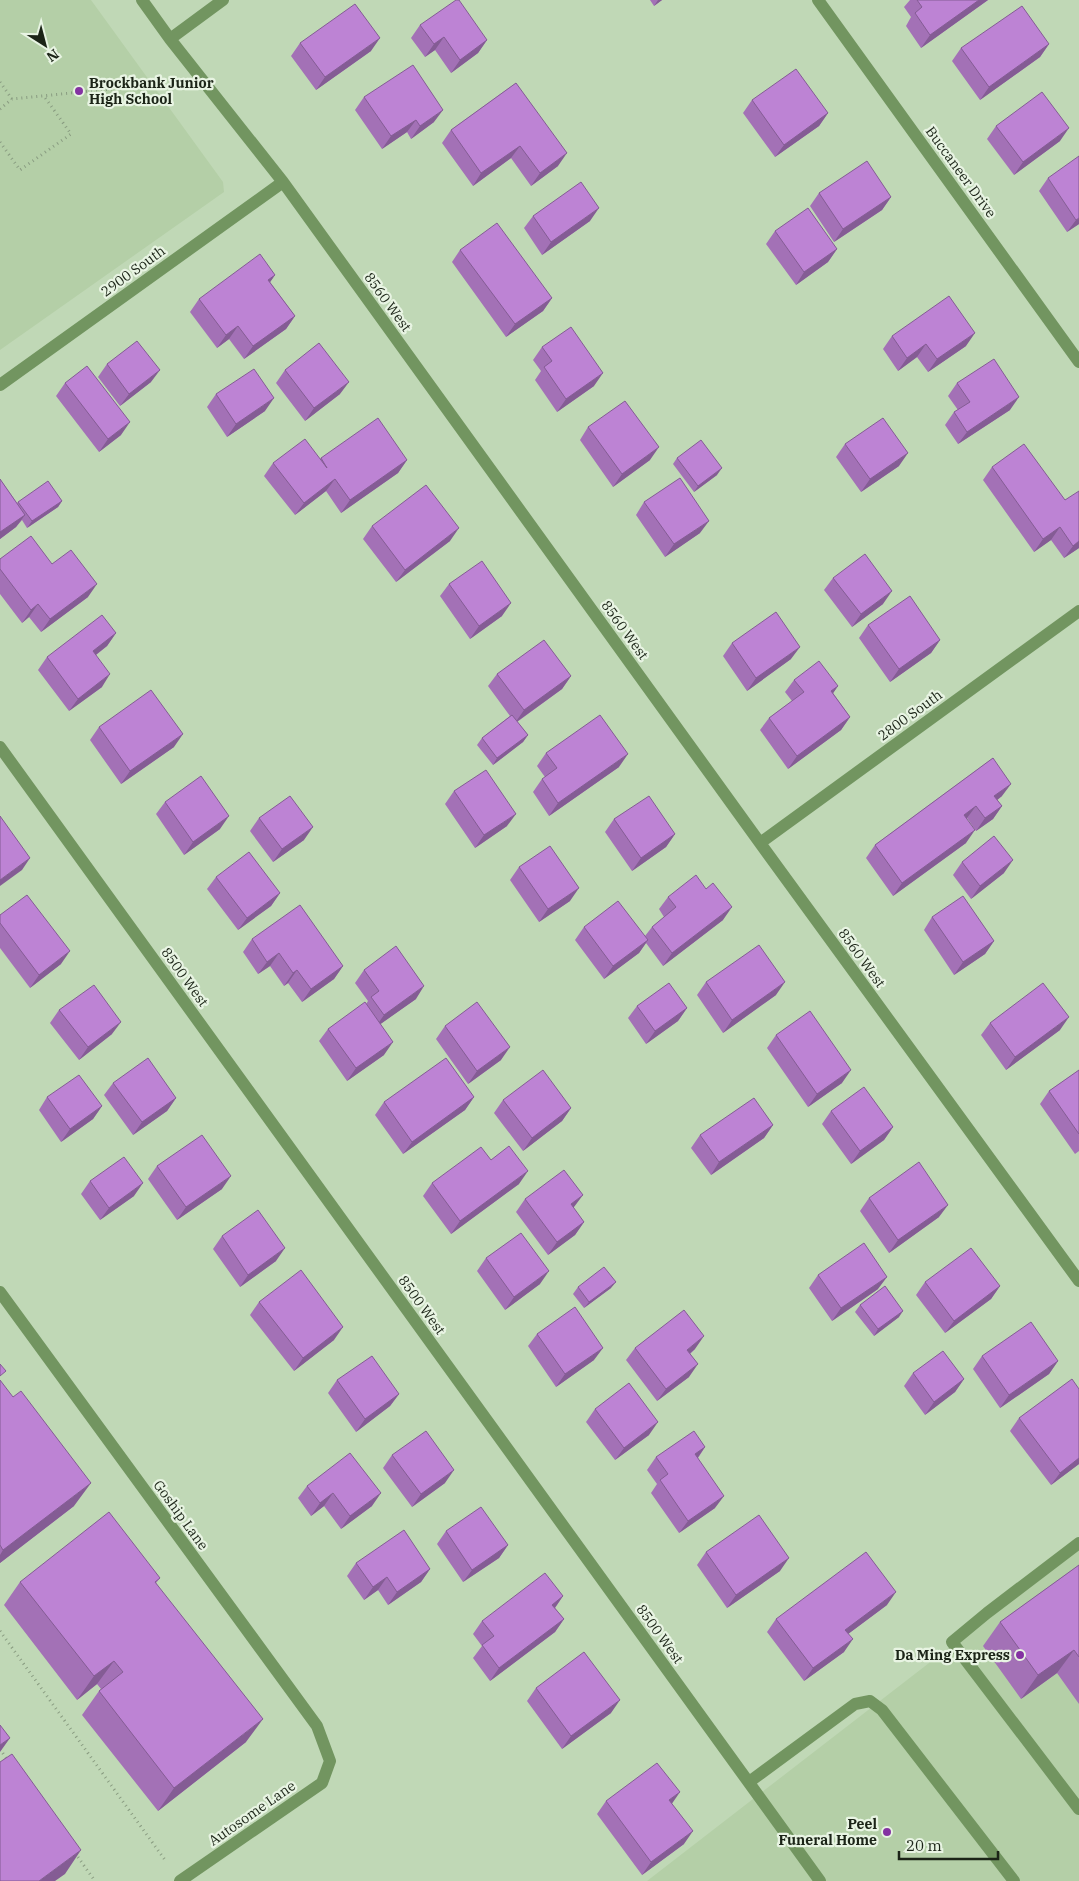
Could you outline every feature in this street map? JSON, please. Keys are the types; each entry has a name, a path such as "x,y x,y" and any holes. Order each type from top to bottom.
{"street":[{"name":"8560 West","path":"142,0 283,182 1079,1281"},
{"path":"170,38 223,0"},
{"name":"Buccaneer Drive","path":"818,0 1079,362"},
{"name":"2900 South","path":"0,385 283,182"},
{"name":"2800 South","path":"760,843 1079,611"},
{"name":"8500 West","path":"0,747 820,1881"},
{"name":"Goship Lane","path":"0,1292 317,1726 330,1761"},
{"path":"1079,1543 952,1642 1079,1809"},
{"path":"749,1782 855,1704 870,1701 882,1710 1014,1881"},
{"name":"Autosome Lane","path":"180,1881 322,1783 330,1761"}],"path":[{"path":"0,82 12,99"},
{"path":"0,108 12,99 148,85"},
{"path":"0,142 20,170 71,134 44,96"},
{"path":"0,1632 165,1860"},
{"path":"0,1749 11,1765"},
{"path":"73,1850 95,1881"}],"shaded area":[{"name":"Brockbank Junior High School","path":"0,0 91,0 223,182 224,192 0,350"},
{"path":"1079,1547 1079,1881 647,1881"}],"building":[{"path":"456,0 459,0 487,40 460,60 444,37 434,44 420,25"},
{"path":"917,0 979,0 930,35 915,13 922,7"},
{"path":"355,4 380,38 325,77 300,43"},
{"path":"1022,6 1049,44 989,87 961,48"},
{"path":"413,65 443,110 420,126 416,120 391,136 364,97"},
{"path":"796,69 828,113 784,145 752,100"},
{"path":"516,83 567,153 540,173 520,146 481,173 451,130"},
{"path":"1042,92 1069,128 1023,162 996,126"},
{"path":"1079,156 1079,218 1076,220 1048,178"},
{"path":"867,161 891,197 843,229 819,193"},
{"path":"581,182 599,208 551,242 533,216"},
{"path":"808,208 837,249 804,272 775,231"},
{"path":"497,223 552,298 515,324 460,250"},
{"path":"260,254 275,275 268,280 295,316 253,346 238,326 226,335 199,299"},
{"path":"949,296 975,333 937,359 926,344 907,358 892,336"},
{"path":"571,327 603,373 566,399 544,367 552,361 542,347"},
{"path":"137,341 160,370 129,394 107,364"},
{"path":"319,343 349,382 314,408 285,370"},
{"path":"994,359 1019,397 967,432 954,412 970,402 957,383"},
{"path":"87,366 130,422 108,439 65,383"},
{"path":"254,369 274,398 236,424 216,394"},
{"path":"625,401 659,447 622,474 588,427"},
{"path":"378,418 407,460 350,500 335,479 304,503 273,463 305,439 327,468 321,458"},
{"path":"883,418 908,453 870,479 845,444"},
{"path":"701,440 722,468 698,486 677,458"},
{"path":"1024,444 1065,500 1079,491 1079,541 1073,546 1060,527 1043,539 992,467"},
{"path":"680,478 709,521 674,544 644,502"},
{"path":"0,479 25,515 0,532"},
{"path":"48,481 62,501 32,521 18,502"},
{"path":"426,485 459,528 405,570 372,526"},
{"path":"31,536 52,564 71,550 97,584 50,619 38,604 31,610 0,569 0,559"},
{"path":"865,554 892,591 861,614 833,578"},
{"path":"482,561 511,603 479,626 449,584"},
{"path":"910,596 940,640 899,669 868,625"},
{"path":"776,612 800,647 756,678 732,643"},
{"path":"102,615 116,633 93,651 110,674 78,699 47,657"},
{"path":"544,640 571,676 524,710 497,674"},
{"path":"819,661 838,686 831,691 850,717 797,756 769,718 804,692 794,680"},
{"path":"151,690 183,734 130,771 99,727"},
{"path":"512,715 528,735 497,758 482,738"},
{"path":"600,715 628,754 558,803 542,779 557,768 546,753"},
{"path":"993,758 1011,784 994,796 1002,806 985,818 976,806 964,815 975,830 902,883 875,845"},
{"path":"486,770 516,814 484,835 454,791"},
{"path":"201,776 229,816 193,842 165,802"},
{"path":"290,796 313,827 282,849 259,818"},
{"path":"649,796 675,834 641,858 614,819"},
{"path":"0,816 30,858 0,880"},
{"path":"994,836 1013,860 980,886 962,862"},
{"path":"550,846 579,888 548,909 519,867"},
{"path":"249,852 280,893 247,918 216,877"},
{"path":"696,875 706,889 713,883 732,907 672,953 652,927 676,907 668,897"},
{"path":"27,895 70,951 39,975 0,923 0,915"},
{"path":"963,896 994,941 963,962 932,917"},
{"path":"618,901 648,940 613,966 584,927"},
{"path":"300,905 343,966 311,989 297,970 293,973 279,953 267,962 252,939"},
{"path":"759,945 785,982 732,1020 706,982"},
{"path":"396,946 424,986 384,1015 371,997 379,991 364,970"},
{"path":"669,983 687,1008 655,1031 637,1006"},
{"path":"1043,983 1069,1017 1015,1057 990,1023"},
{"path":"94,985 121,1022 88,1047 59,1010"},
{"path":"365,1002 393,1042 356,1068 328,1029"},
{"path":"477,1002 510,1047 477,1071 445,1026"},
{"path":"810,1011 851,1070 817,1094 776,1035"},
{"path":"148,1058 176,1098 142,1122 113,1083"},
{"path":"446,1058 474,1097 412,1142 384,1102"},
{"path":"543,1070 571,1108 532,1138 503,1100"},
{"path":"1079,1070 1079,1134 1049,1091"},
{"path":"79,1075 102,1106 70,1129 47,1097"},
{"path":"864,1087 893,1127 860,1151 831,1111"},
{"path":"754,1098 773,1125 719,1162 700,1135"},
{"path":"202,1135 231,1176 186,1207 157,1166"},
{"path":"509,1146 528,1171 460,1221 432,1183 481,1147 491,1160"},
{"path":"124,1157 143,1183 109,1208 90,1181"},
{"path":"919,1162 948,1205 898,1240 869,1198"},
{"path":"564,1170 583,1195 571,1204 584,1222 557,1242 525,1199"},
{"path":"258,1210 285,1248 248,1275 222,1236"},
{"path":"521,1233 549,1271 514,1297 486,1258"},
{"path":"864,1243 887,1277 841,1308 818,1275"},
{"path":"971,1248 1000,1286 954,1321 925,1282"},
{"path":"604,1267 616,1282 589,1302 578,1287"},
{"path":"301,1270 343,1327 303,1358 259,1302"},
{"path":"885,1286 903,1311 878,1329 860,1305"},
{"path":"575,1307 603,1348 565,1374 537,1334"},
{"path":"684,1310 704,1336 687,1350 698,1364 666,1389 635,1348"},
{"path":"1031,1322 1058,1361 1009,1395 982,1356"},
{"path":"943,1351 964,1379 934,1402 913,1373"},
{"path":"372,1356 399,1394 365,1419 337,1380"},
{"path":"0,1364 6,1371 0,1376"},
{"path":"1072,1379 1079,1389 1079,1458 1060,1473 1019,1418"},
{"path":"0,1380 13,1397 21,1391 91,1483 3,1550 0,1545"},
{"path":"629,1383 658,1422 624,1448 595,1409"},
{"path":"426,1431 454,1470 421,1494 392,1455"},
{"path":"694,1431 705,1447 695,1454 724,1496 688,1521 660,1480 668,1474 656,1457"},
{"path":"350,1453 381,1493 350,1516 333,1493 320,1503 307,1486"},
{"path":"481,1507 508,1545 472,1570 446,1531"},
{"path":"109,1512 160,1578 155,1582 263,1719 174,1788 99,1691 123,1672 114,1661 94,1676 20,1582"},
{"path":"759,1515 789,1558 736,1595 706,1552"},
{"path":"404,1530 430,1569 397,1592 387,1577 373,1587 356,1563"},
{"path":"866,1552 896,1592 845,1630 853,1639 813,1668 776,1619"},
{"path":"1079,1565 1079,1657 1074,1650 1038,1675 1000,1622"},
{"path":"545,1573 563,1596 552,1605 564,1619 499,1668 482,1645 494,1636 482,1621"},
{"path":"584,1652 620,1700 571,1736 536,1688"},
{"path":"0,1725 10,1738 0,1745"},
{"path":"12,1754 81,1850 39,1881 0,1881 0,1762"},
{"path":"657,1763 680,1792 669,1800 693,1831 651,1862 606,1801"}],"place":[{"name":"Brockbank Junior High School","path":"79,91"},
{"name":"Da Ming Express","path":"1020,1655"},
{"name":"Peel Funeral Home","path":"887,1832"}]}
